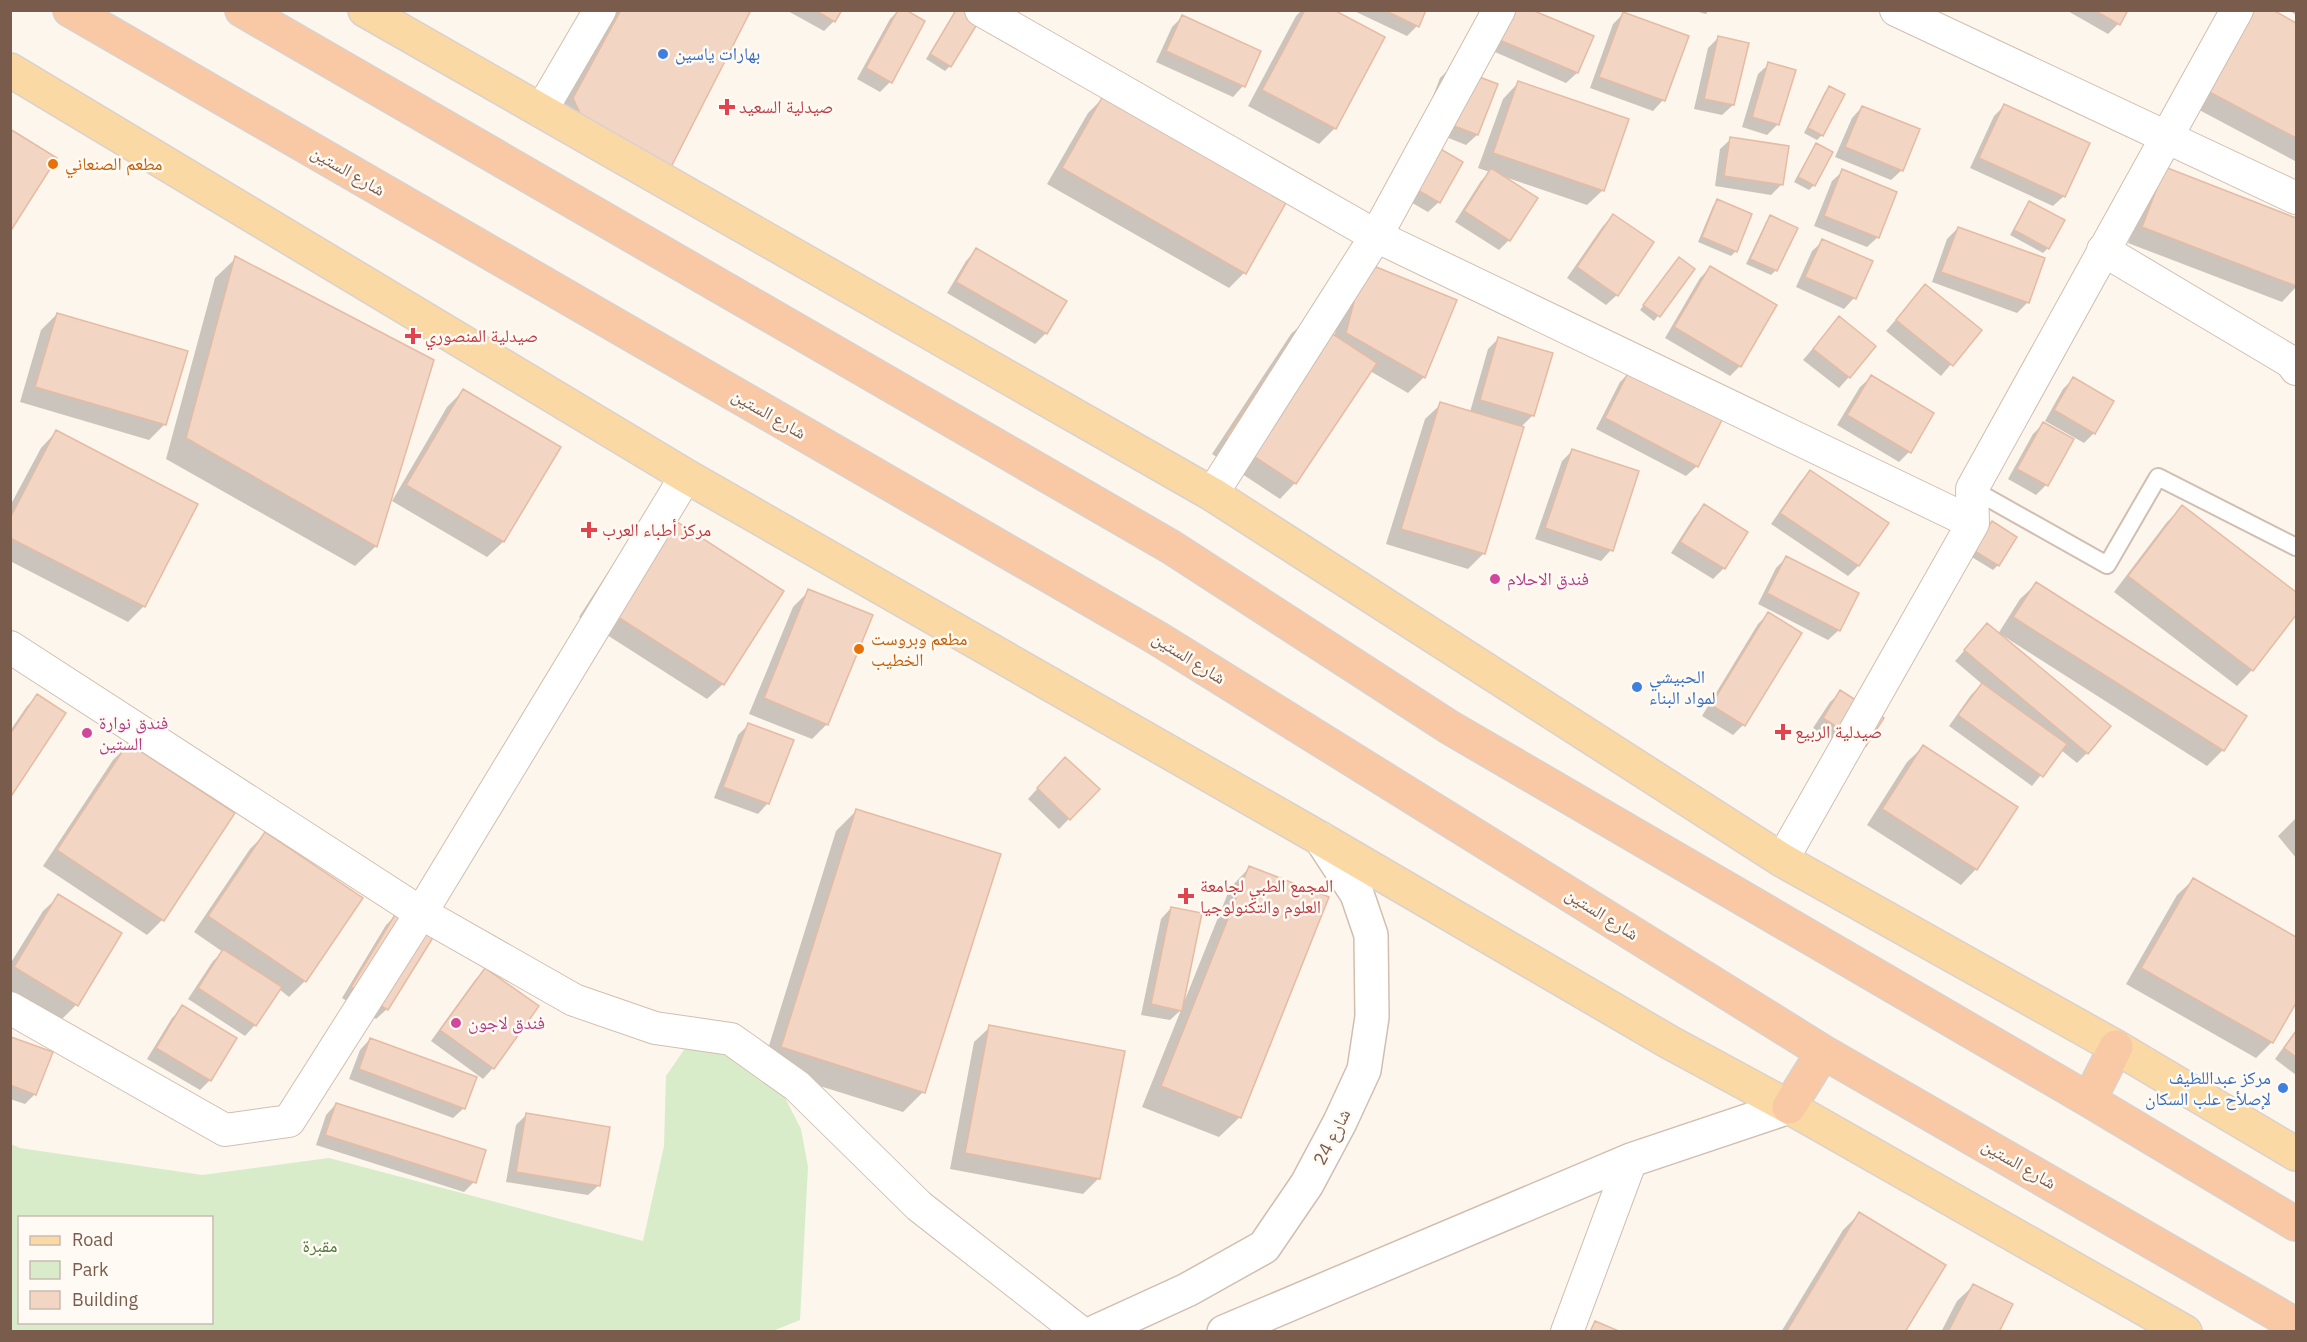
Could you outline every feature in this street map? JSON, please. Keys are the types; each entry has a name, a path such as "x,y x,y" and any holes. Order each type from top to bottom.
{"highway":[{"name":"شارع الستين","path":"70,10 1156,638 1823,1052 2296,1324"},
{"path":"242,10 1171,547 1449,728 2089,1100 2296,1224"},
{"path":"2089,1100 2116,1047"},
{"path":"1789,1107 1823,1052"}],"main road":[{"path":"365,10 1212,494 1782,860 2116,1047 2296,1154"},
{"path":"10,70 686,476 1322,839 1669,1042 1789,1107 2185,1332"}],"street":[{"path":"541,111 600,10"},
{"path":"981,10 1376,236 1973,523"},
{"path":"1212,494 1376,236 1499,10"},
{"path":"1896,10 2296,198"},
{"path":"1782,860 1973,523 1971,489 2237,10"},
{"path":"2103,250 2291,362 2296,369"},
{"path":"10,1008 225,1130 289,1121 421,913 686,476"},
{"path":"10,646 421,913 574,1000 655,1028 731,1039 797,1086 919,1206 1080,1332"},
{"name":"شارع 24","path":"1095,1332 1187,1290 1264,1247 1307,1184 1350,1101 1364,1070 1372,1017 1371,935 1358,894 1322,839"},
{"path":"1224,1332 1631,1160 1789,1107"},
{"path":"1567,1332 1631,1160"}],"lane":[{"path":"1971,489 2107,565 2158,477 2296,547"}],"green space":[{"name":"مقبرة","path":"686,1047 747,1060 782,1092 801,1129 808,1167 800,1320 770,1332 11,1331 10,1144 20,1148 202,1175 329,1158 643,1241 664,1146 666,1076"}],"building":[{"name":"بهارات ياسين","path":"621,10 751,10 669,171 583,120 573,98"},
{"path":"815,10 842,10 835,22"},
{"path":"898,10 906,10 925,21 892,83 866,68"},
{"path":"956,10 963,10 979,21 951,67 930,54"},
{"path":"1305,10 1334,10 1385,37 1336,129 1262,90"},
{"path":"1384,10 1426,10 1419,27"},
{"path":"1510,10 1532,10 1594,36 1578,73 1497,39"},
{"path":"2094,10 2128,10 2120,25"},
{"path":"2244,10 2273,10 2296,23 2296,138 2202,88"},
{"path":"1623,12 1689,36 1665,101 1599,77"},
{"path":"1182,15 1261,51 1245,87 1166,51"},
{"path":"1718,36 1749,43 1734,105 1704,99"},
{"path":"1768,62 1796,70 1779,125 1752,117"},
{"path":"1450,66 1498,84 1478,135 1430,117"},
{"path":"1518,81 1629,119 1604,191 1493,153"},
{"path":"1829,86 1845,94 1823,136 1808,128"},
{"path":"1103,96 1287,201 1246,274 1062,168"},
{"path":"2004,104 2090,143 2065,197 1979,158"},
{"path":"1862,106 1920,129 1903,171 1845,147"},
{"path":"10,129 57,158 10,232"},
{"path":"1420,137 1463,162 1440,203 1397,178"},
{"path":"1730,137 1789,146 1783,185 1724,176"},
{"path":"1816,143 1833,152 1815,186 1798,177"},
{"path":"2165,167 2296,218 2296,286 2142,227"},
{"path":"1491,168 1538,198 1510,241 1464,211"},
{"path":"1842,169 1897,192 1879,238 1824,216"},
{"path":"1717,199 1752,214 1737,252 1702,237"},
{"path":"2029,201 2065,220 2049,249 2014,230"},
{"path":"1613,214 1654,242 1618,296 1577,267"},
{"path":"1770,215 1798,228 1777,271 1750,259"},
{"path":"1958,227 2045,258 2029,303 1941,272"},
{"path":"1822,239 1873,261 1856,299 1805,277"},
{"path":"976,248 1067,301 1047,334 956,282"},
{"path":"235,256 434,360 377,547 186,438"},
{"path":"1679,257 1695,269 1660,317 1643,305"},
{"path":"1364,262 1457,300 1425,378 1346,333"},
{"path":"1710,266 1777,305 1741,367 1674,327"},
{"path":"1925,284 1982,330 1953,366 1896,320"},
{"path":"57,313 188,351 166,425 35,387"},
{"path":"1839,316 1876,346 1850,378 1813,349"},
{"path":"1307,317 1377,363 1296,484 1226,438"},
{"path":"1498,337 1553,353 1534,416 1480,400"},
{"path":"1630,369 1723,418 1698,467 1605,418"},
{"path":"1871,375 1934,413 1911,453 1847,415"},
{"path":"2073,377 2114,401 2095,434 2054,410"},
{"path":"463,389 561,447 504,542 406,485"},
{"path":"1440,402 1524,427 1485,554 1401,529"},
{"path":"2043,422 2074,439 2048,486 2017,469"},
{"path":"56,430 198,504 145,607 10,538 10,518"},
{"path":"1572,449 1639,471 1613,551 1545,528"},
{"path":"1810,470 1889,523 1859,566 1780,513"},
{"path":"1704,504 1748,532 1725,569 1680,542"},
{"path":"2182,505 2296,592 2296,615 2253,671 2128,576"},
{"path":"654,507 784,591 724,685 593,601"},
{"path":"1992,521 2017,537 1999,566 1973,550"},
{"path":"1786,556 1859,593 1840,631 1767,593"},
{"path":"2036,582 2247,716 2224,751 2013,617"},
{"path":"808,589 873,615 828,725 764,698"},
{"path":"1768,612 1802,633 1745,726 1711,705"},
{"path":"1987,623 2111,726 2088,754 1964,650"},
{"path":"1982,683 2067,744 2043,777 1958,715"},
{"path":"1840,690 1884,718 1866,746 1823,718"},
{"path":"37,694 66,713 10,798 10,734"},
{"path":"748,723 794,740 769,804 723,787"},
{"path":"128,743 235,813 164,921 57,850"},
{"path":"1923,745 2018,807 1977,870 1882,809"},
{"path":"1065,757 1100,789 1070,820 1037,788"},
{"path":"856,809 1001,854 925,1093 781,1047"},
{"path":"265,832 363,898 306,982 208,916"},
{"path":"1249,866 1329,897 1241,1118 1161,1086"},
{"path":"2193,878 2296,937 2296,1003 2273,1043 2141,968"},
{"path":"58,894 122,933 78,1006 14,967"},
{"path":"1171,907 1202,913 1182,1011 1151,1004"},
{"path":"396,913 434,936 388,1010 351,987"},
{"path":"223,949 282,987 256,1026 198,988"},
{"path":"485,968 539,1006 494,1069 440,1030"},
{"path":"182,1005 237,1038 211,1081 156,1048"},
{"path":"989,1025 1125,1051 1100,1179 965,1153"},
{"path":"2296,1031 2296,1057 2284,1048"},
{"path":"11,1037 53,1052 36,1095 10,1085"},
{"path":"370,1038 477,1077 465,1109 359,1069"},
{"path":"336,1103 486,1150 476,1183 325,1135"},
{"path":"526,1113 610,1127 600,1186 516,1172"},
{"path":"1859,1212 1946,1265 1905,1332 1786,1332"},
{"path":"1973,1284 2013,1304 1999,1332 1948,1332"},
{"path":"1595,1321 1621,1332 1590,1332"}],"place":[{"name":"بهارات ياسين","path":"663,54"},
{"name":"صيدلية السعيد","path":"727,107"},
{"name":"مطعم الصنعاني","path":"53,164"},
{"name":"صيدلية المنصوري","path":"413,336"},
{"name":"مركز أطباء العرب","path":"589,530"},
{"name":"فندق الاحلام","path":"1495,579"},
{"name":"مطعم وبروست الخطيب","path":"859,649"},
{"name":"الحبيشي لمواد البناء","path":"1637,687"},
{"name":"صيدلية الربيع","path":"1783,732"},
{"name":"فندق نوارة الستين","path":"87,733"},
{"name":"المجمع الطبي لجامعة العلوم والتكنولوجيا","path":"1186,896"},
{"name":"فندق لاجون","path":"456,1023"},
{"name":"مركز عبداللطيف لإصلأح علب السكان","path":"2283,1088"}]}
